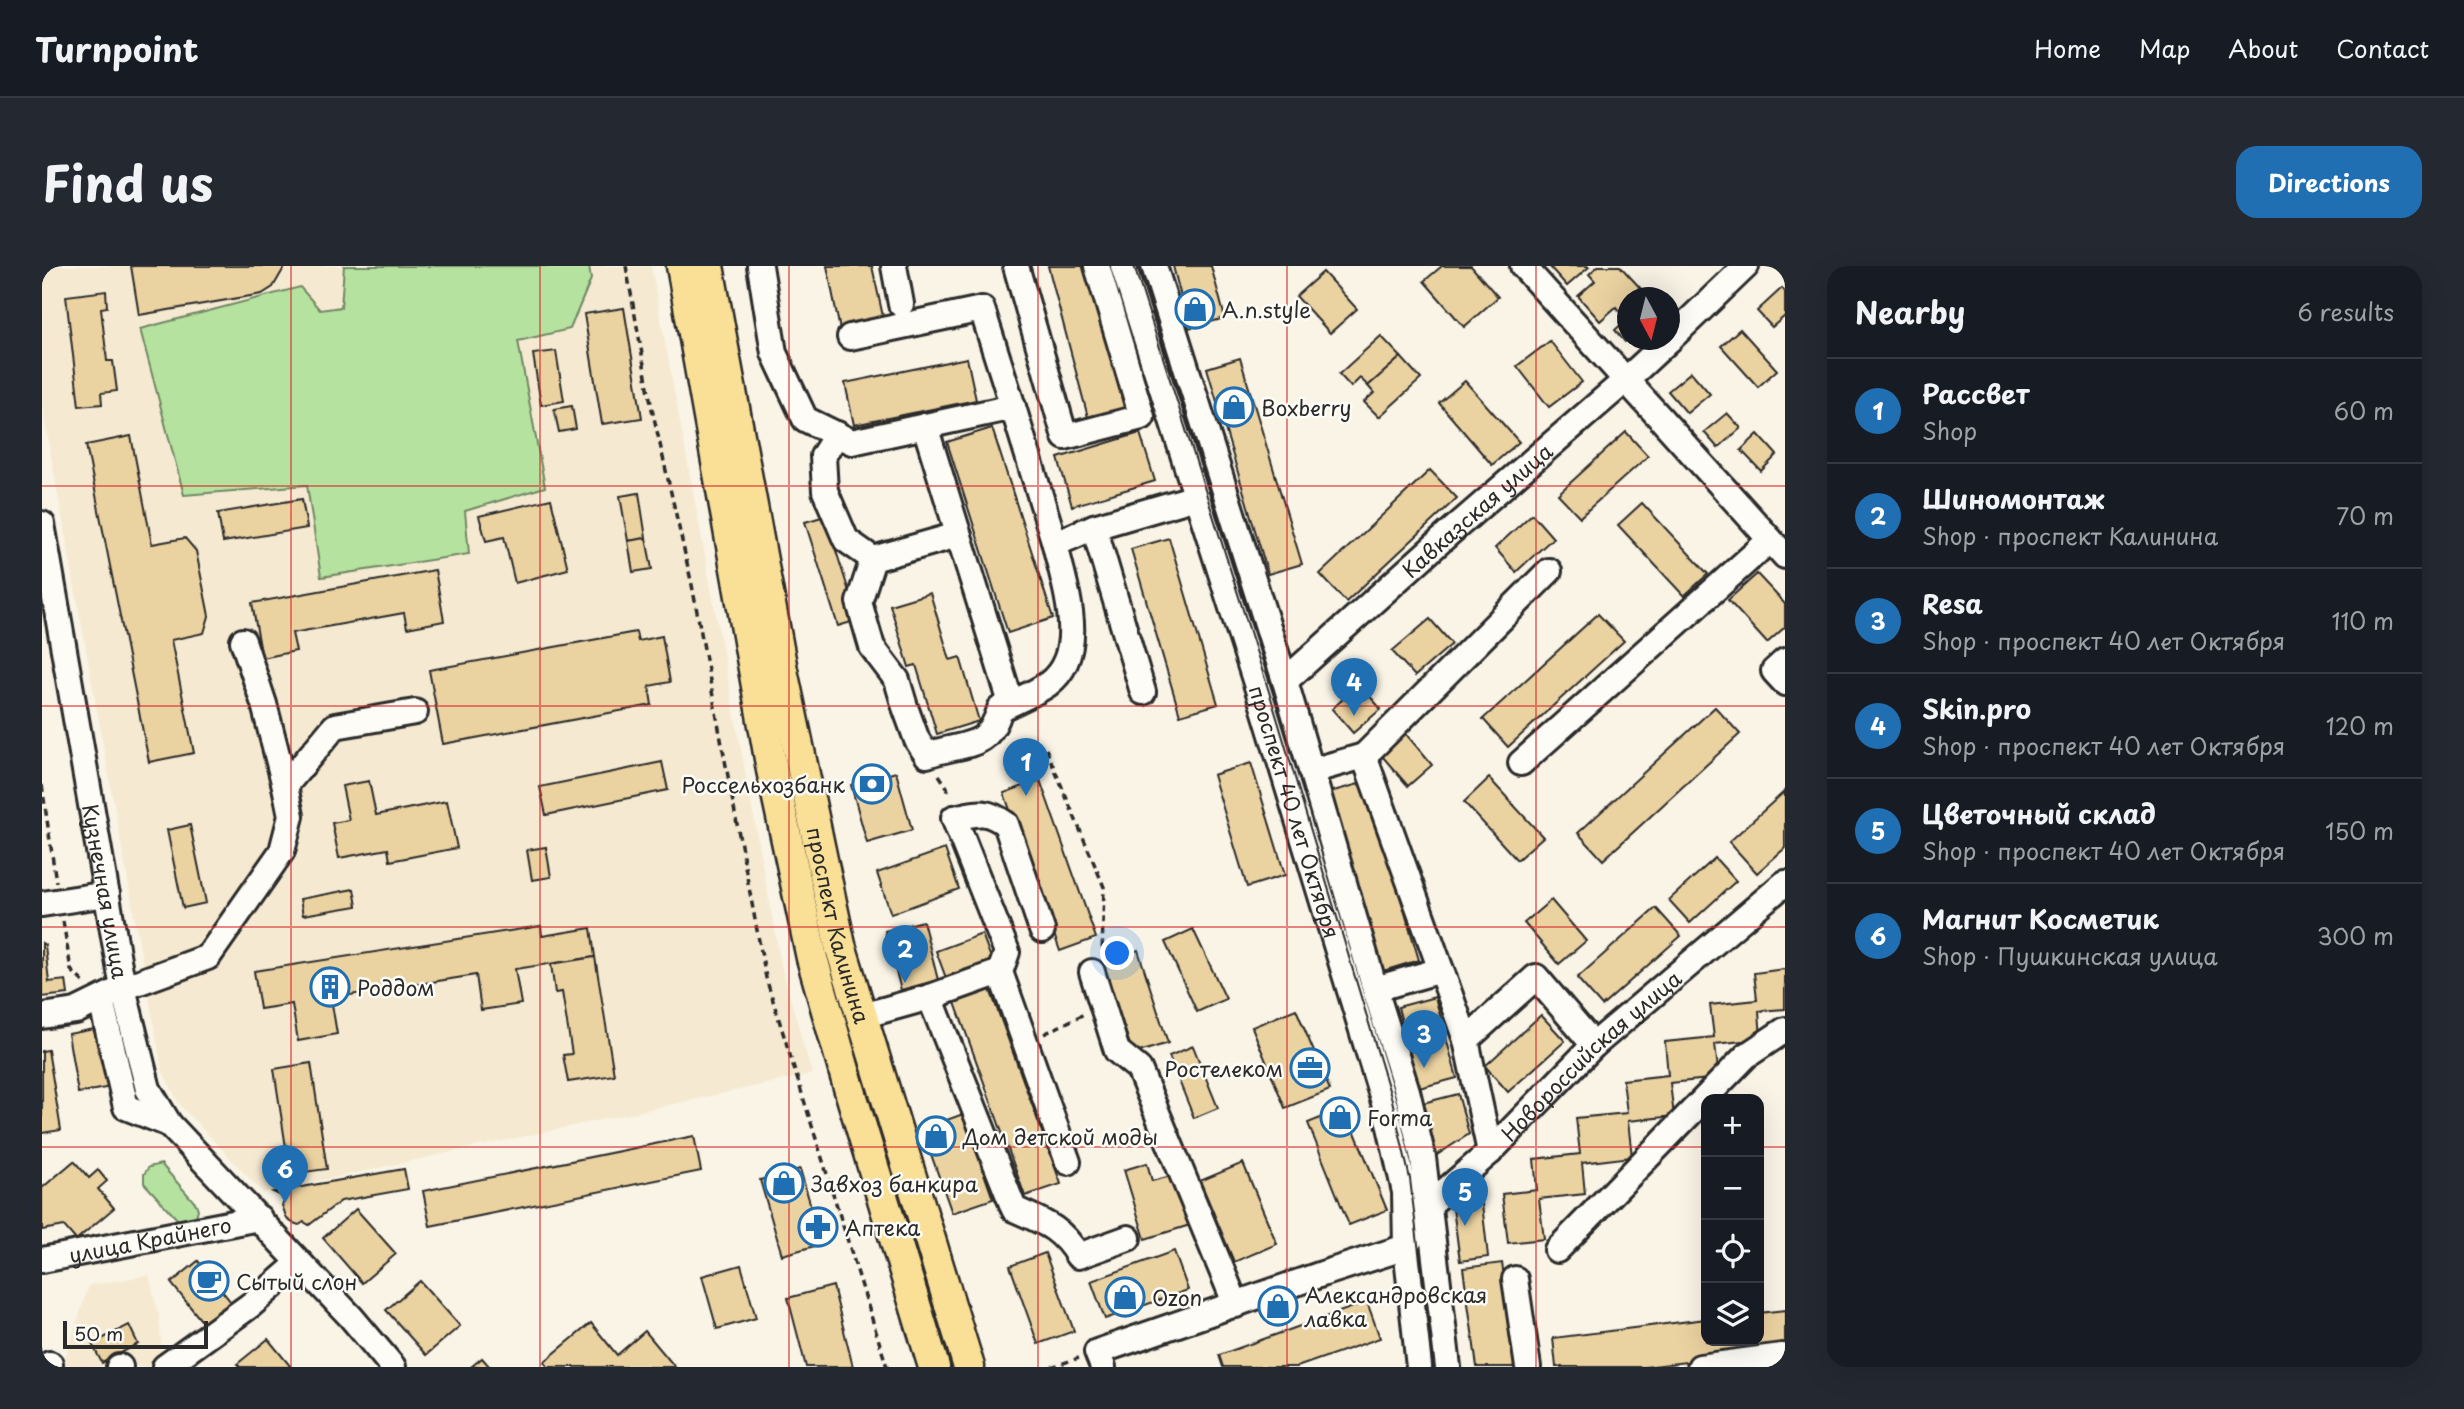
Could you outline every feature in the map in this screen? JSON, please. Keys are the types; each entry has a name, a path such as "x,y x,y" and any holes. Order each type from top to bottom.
{"main road":[{"name":"проспект Калинина","path":"682,266 772,770 812,958 934,1367"},
{"name":"проспект Калинина","path":"708,266 782,670 840,945 969,1367"}],"street":[{"path":"760,266 774,354 805,419 852,442 1013,407"},
{"path":"894,266 901,304"},
{"path":"1016,266 1065,437 1142,417 1097,266"},
{"name":"проспект 40 лет Октября","path":"1123,266 1262,702 1386,1109 1405,1192 1406,1247 1419,1367"},
{"name":"проспект 40 лет Октября","path":"1154,266 1285,681 1407,1091 1423,1158 1448,1367"},
{"path":"1521,763 1778,548 1523,266"},
{"name":"Кавказская улица","path":"1680,329 1746,266"},
{"path":"850,337 982,309 1055,544 1068,603 1071,635 1066,663 1049,683 1000,709 995,726 985,738 963,747 946,748 927,755 917,740 897,680 872,647 859,603 873,559"},
{"name":"Кавказская улица","path":"1285,681 1657,350"},
{"path":"925,426 1011,703"},
{"path":"837,434 823,456 825,491 846,540 873,559"},
{"path":"1055,544 1094,527 1196,498"},
{"path":"1094,527 1143,692"},
{"path":"873,559 959,536"},
{"name":"Кузнечная улица","path":"43,539 123,988 148,1089 169,1124 351,1317 393,1367"},
{"path":"1311,771 1364,755 1549,571"},
{"path":"42,1016 76,1011 123,988 208,957 282,850 291,816 264,704 243,641"},
{"path":"1785,661 1774,671 1785,683"},
{"path":"285,786 335,726 415,712"},
{"path":"1364,755 1466,1040 1490,1152"},
{"path":"1042,930 1006,824 992,814 974,813 954,818 1007,952 1000,972 1068,1162"},
{"name":"Новороссийская улица","path":"1406,1247 1429,1205 1490,1152 1594,1045 1785,883"},
{"path":"51,903 107,894"},
{"path":"1098,962 1102,1006 1117,1051 1139,1069 1236,1305"},
{"path":"1375,989 1441,970"},
{"path":"862,1016 930,997 1000,972"},
{"path":"1466,1040 1536,976 1594,1045"},
{"path":"930,997 1014,1209 1047,1223 1068,1238 1078,1256 1128,1238"},
{"path":"101,1000 126,1107 169,1124"},
{"path":"1557,1250 1746,1056 1785,1030"},
{"name":"улица Крайнего","path":"42,1260 259,1218"},
{"path":"1100,1360 1236,1305 1406,1247"},
{"path":"165,1367 252,1304 299,1263"},
{"path":"1515,1279 1528,1367"},
{"path":"1700,1367 1782,1356 1784,1367"}],"path":[{"path":"626,266 652,409 692,585 766,978 887,1367"},
{"path":"1046,749 1104,887 1098,962"},
{"path":"927,755 947,787 954,818"},
{"path":"42,785 51,903 71,970"},
{"path":"1025,1042 1102,1006"},
{"path":"1051,1367 1100,1360"}],"shaded area":[{"path":"42,266 651,266 782,969 812,1074 263,1193 180,1105 162,1070 42,406"},
{"path":"149,1275 159,1317 163,1367 62,1367 89,1285"}],"green space":[{"path":"344,266 589,266 591,279 570,329 518,341 545,487 465,511 469,554 321,577 307,485 184,495 140,329 300,287 320,310 341,307"},
{"path":"161,1164 196,1204 196,1217 177,1219 144,1183 144,1174 149,1167"}],"building":[{"path":"131,266 284,268 273,287 262,294 139,315"},
{"path":"827,266 872,266 884,321 840,330"},
{"path":"1048,266 1086,266 1125,411 1089,421"},
{"path":"1173,266 1211,266 1225,318 1189,328"},
{"path":"1442,266 1471,266 1498,297 1464,327 1424,281"},
{"path":"1549,266 1587,266 1589,267 1567,286"},
{"path":"1598,266 1620,266 1639,287 1617,287 1617,308 1600,321 1578,296 1595,281 1589,274"},
{"path":"1323,272 1357,309 1330,333 1296,296"},
{"path":"1782,288 1785,292 1785,316 1772,327 1757,311"},
{"path":"106,291 107,307 101,308 107,361 113,361 117,391 101,393 102,404 79,406 66,296"},
{"path":"624,308 642,418 602,424 584,314"},
{"path":"1740,329 1777,370 1758,387 1721,346"},
{"path":"1381,336 1401,357 1368,386 1360,378 1351,387 1339,374"},
{"path":"1550,341 1582,382 1549,407 1517,366"},
{"path":"556,351 564,401 541,405 533,354"},
{"path":"1401,357 1421,379 1379,417 1364,402 1374,393 1368,386"},
{"path":"967,358 976,400 854,425 845,383"},
{"path":"1240,358 1302,564 1268,574 1207,368"},
{"path":"1691,372 1710,394 1687,413 1668,391"},
{"path":"1465,381 1519,442 1492,465 1439,403"},
{"path":"572,406 576,429 559,432 554,409"},
{"path":"1727,413 1741,428 1718,448 1704,432"},
{"path":"992,428 1053,618 1008,633 947,442"},
{"path":"1626,432 1648,456 1580,517 1558,494"},
{"path":"1140,433 1155,481 1072,506 1058,458"},
{"path":"1758,434 1777,455 1761,471 1741,450"},
{"path":"131,436 152,544 185,538 196,551 209,616 204,633 171,640 194,753 149,762 86,445"},
{"path":"1430,470 1457,498 1346,602 1320,574"},
{"path":"639,493 646,538 628,541 620,496"},
{"path":"302,499 307,528 223,542 218,513"},
{"path":"551,499 568,569 515,583 504,537 486,541 479,516"},
{"path":"1642,503 1708,574 1684,596 1618,525"},
{"path":"1532,514 1553,538 1516,572 1495,548"},
{"path":"825,516 858,620 838,626 805,522"},
{"path":"646,538 652,569 633,572 628,541"},
{"path":"1169,538 1218,704 1180,715 1131,549"},
{"path":"435,570 444,621 407,628 404,613 292,633 296,651 262,658 252,603"},
{"path":"1757,574 1785,604 1785,627 1767,643 1728,600"},
{"path":"930,593 950,660 960,657 979,721 937,734 916,665 909,667 890,605"},
{"path":"1598,614 1624,641 1508,747 1483,719"},
{"path":"1430,619 1452,644 1415,676 1392,651"},
{"path":"636,632 638,641 662,636 670,682 649,686 652,705 443,744 429,670"},
{"path":"1359,684 1381,709 1353,733 1332,709"},
{"path":"1715,707 1740,734 1603,860 1578,833"},
{"path":"1401,728 1432,765 1408,786 1376,749"},
{"path":"662,762 668,790 546,815 540,787"},
{"path":"1251,763 1285,875 1247,887 1213,775"},
{"path":"896,772 912,830 867,843 851,785"},
{"path":"1489,778 1543,837 1517,860 1464,802"},
{"path":"1040,780 1096,938 1060,951 1004,793"},
{"path":"369,781 376,815 447,801 457,848 390,861 388,849 339,858 332,823 349,820 342,786"},
{"path":"1366,782 1419,960 1383,971 1330,792"},
{"path":"1785,791 1785,848 1757,873 1729,842"},
{"path":"190,825 206,903 183,908 167,830"},
{"path":"546,847 551,877 532,880 527,850"},
{"path":"945,849 959,889 891,914 877,873"},
{"path":"1715,858 1736,881 1690,923 1669,900"},
{"path":"354,889 357,906 303,915 300,899"},
{"path":"1551,900 1586,941 1559,964 1524,923"},
{"path":"1656,908 1681,936 1602,1006 1577,978"},
{"path":"923,921 938,980 901,990 885,931"},
{"name":"Роддом","path":"541,926 542,936 591,928 595,957 515,969 521,1004 481,1010 476,975 331,998 337,1034 298,1041 292,1004 260,1009 254,971"},
{"path":"1193,929 1226,999 1197,1012 1165,942"},
{"path":"982,934 992,961 946,978 936,951"},
{"path":"42,943 45,945 49,982 66,980 68,994 42,997"},
{"path":"1138,950 1168,1043 1133,1054 1102,962"},
{"path":"595,957 614,1075 568,1082 563,1055 572,1054 562,992 555,993 551,964"},
{"path":"1785,969 1785,1009 1759,1011 1761,1039 1715,1044 1719,1078 1670,1083 1674,1116 1628,1121 1632,1157 1582,1163 1585,1194 1539,1199 1544,1239 1508,1243 1502,1194 1537,1190 1534,1159 1580,1154 1576,1118 1627,1113 1623,1080 1668,1075 1665,1042 1714,1037 1710,1005 1757,1000 1754,973"},
{"path":"988,984 1061,1184 1025,1196 953,997"},
{"path":"1435,997 1457,1078 1419,1088 1398,1007"},
{"path":"1296,1009 1330,1090 1285,1108 1252,1027"},
{"path":"1541,1015 1565,1041 1508,1092 1485,1066"},
{"path":"100,1028 111,1087 78,1093 68,1034"},
{"path":"1193,1046 1218,1108 1194,1118 1169,1056"},
{"path":"48,1050 61,1130 42,1133 42,1051"},
{"path":"311,1063 327,1169 290,1174 274,1069"},
{"path":"1458,1094 1469,1134 1437,1155 1423,1103"},
{"path":"1345,1108 1387,1210 1349,1225 1308,1123"},
{"path":"963,1114 993,1199 952,1213 922,1129"},
{"path":"694,1136 701,1171 430,1226 423,1191"},
{"path":"74,1161 89,1178 98,1170 107,1181 98,1189 114,1208 76,1240 64,1226 42,1230 42,1188"},
{"path":"1147,1163 1152,1181 1175,1175 1190,1225 1145,1239 1124,1170"},
{"path":"1243,1163 1277,1244 1234,1262 1200,1181"},
{"path":"404,1169 408,1189 341,1201 309,1225 304,1222 299,1225 287,1219 282,1205 286,1198 273,1192"},
{"path":"800,1169 822,1244 782,1255 760,1180"},
{"path":"1482,1204 1488,1257 1460,1261 1453,1208"},
{"path":"356,1209 396,1254 362,1283 323,1238"},
{"path":"1174,1251 1188,1290 1105,1319 1091,1281"},
{"path":"1045,1253 1074,1331 1038,1344 1010,1266"},
{"path":"198,1261 231,1302 204,1324 171,1283"},
{"path":"1502,1263 1517,1367 1477,1367 1463,1268"},
{"path":"741,1265 756,1318 717,1329 702,1276"},
{"path":"420,1281 460,1326 426,1355 386,1310"},
{"path":"833,1286 853,1367 806,1367 788,1298"},
{"path":"1367,1302 1380,1338 1297,1367 1223,1367 1219,1355"},
{"path":"1785,1310 1785,1350 1645,1367 1556,1367 1553,1338 1701,1320 1701,1346 1764,1346 1764,1312"},
{"path":"591,1323 617,1355 645,1331 675,1367 548,1367 544,1362"},
{"path":"129,1325 138,1344 102,1363 92,1344"},
{"path":"268,1339 291,1367 240,1367 237,1364"},
{"path":"482,1358 490,1367 471,1367"}],"tram line":[{"path":"1134,266 1271,698 1392,1100 1410,1179 1433,1367"}],"place":[{"name":"A.n.style","path":"1195,309"},
{"name":"Boxberry","path":"1234,407"},
{"name":"Skin.pro","path":"1354,716"},
{"name":"Россельхозбанк","path":"872,784"},
{"name":"Рассвет","path":"1026,796"},
{"name":"Шиномонтаж","path":"905,983"},
{"name":"Роддом","path":"330,987"},
{"name":"Ростелеком","path":"1310,1068"},
{"name":"Resa","path":"1424,1068"},
{"name":"Forma","path":"1340,1117"},
{"name":"Дом детской моды","path":"936,1136"},
{"name":"Завхоз банкира","path":"784,1183"},
{"name":"Магнит Косметик","path":"285,1203"},
{"name":"Цветочный склад","path":"1465,1226"},
{"name":"Аптека","path":"818,1227"},
{"name":"Сытый слон","path":"209,1281"},
{"name":"Ozon","path":"1125,1297"},
{"name":"Александровская лавка","path":"1278,1306"}]}
